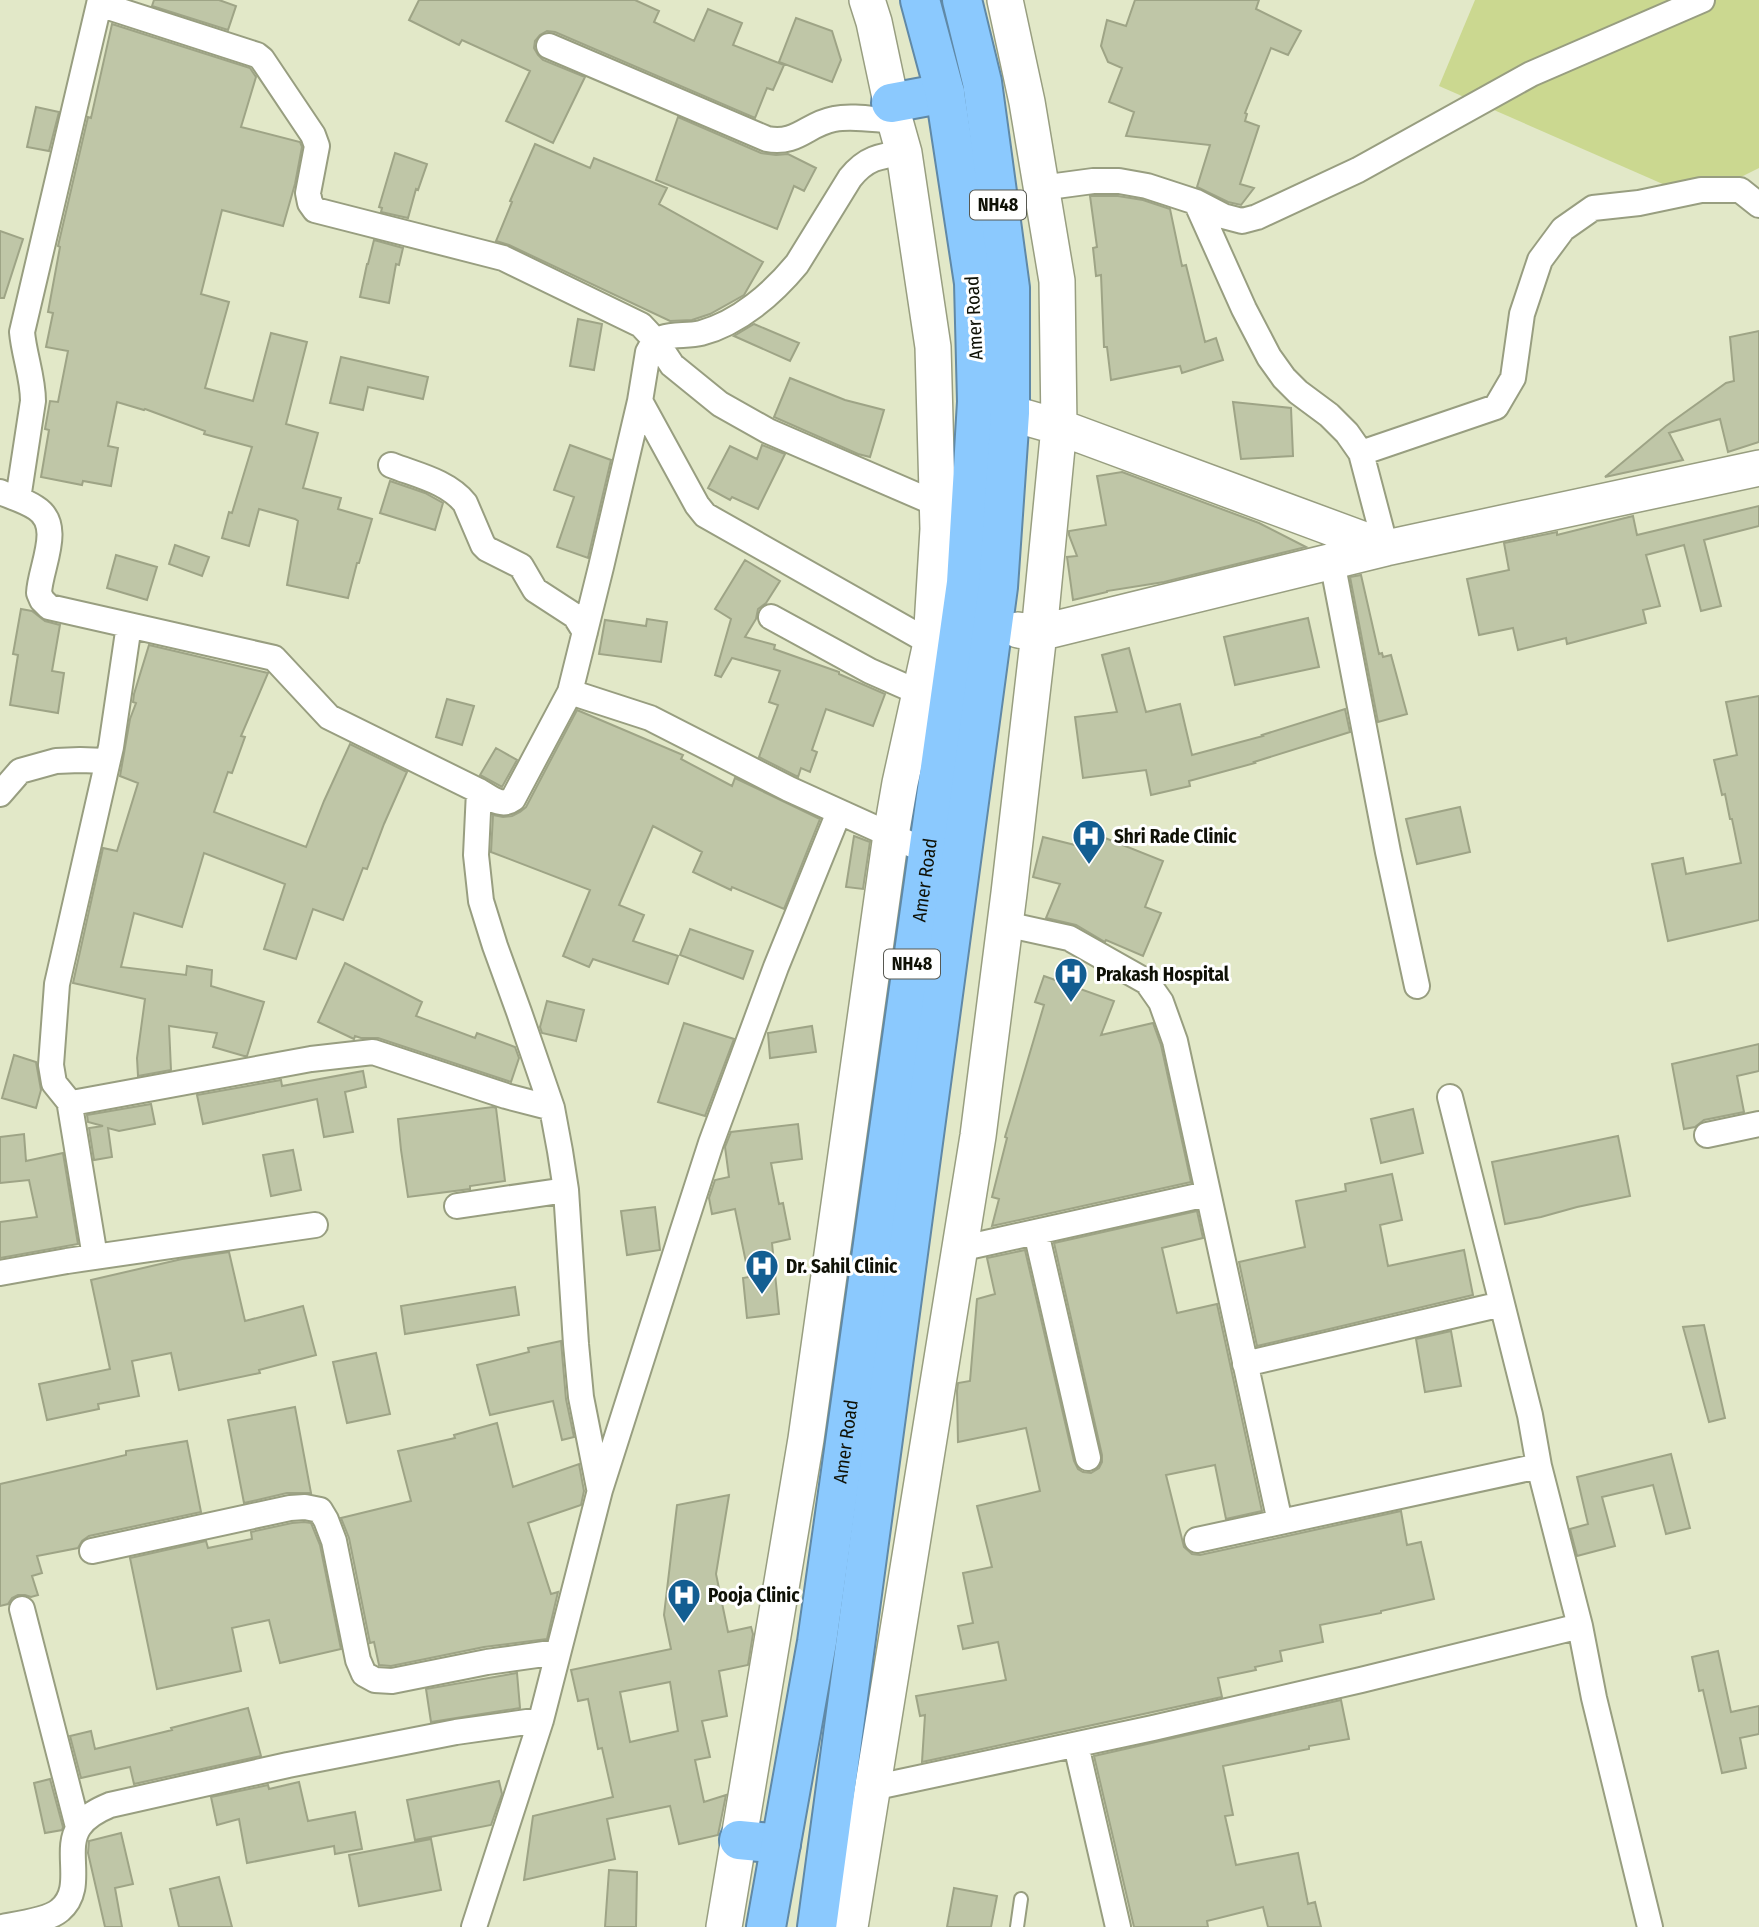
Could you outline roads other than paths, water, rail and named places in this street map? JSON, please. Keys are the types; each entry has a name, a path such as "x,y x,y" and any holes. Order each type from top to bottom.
{"highway":[{"name":"Amer Road","path":"766,1927 817,1642 966,583 977,402 974,283 945,93 920,0"},
{"name":"Amer Road","path":"817,1927 998,587 1010,413 1010,288 982,82 962,0"},
{"path":"896,126 945,93"},
{"path":"739,1840 780,1844"}],"street":[{"path":"724,1927 806,1438 891,835 931,643 938,529 933,347 896,126 867,0"},
{"path":"850,1927 978,1136 1039,634 1059,427 1057,281 1027,102 1005,0"},
{"path":"1041,188 1093,181 1119,181 1147,186 1242,221 1257,217 1358,170 1531,74 1702,0"},
{"path":"896,126 879,156 859,167 850,178 797,264 763,299 720,326 699,333 675,334 656,341 648,352 640,401 570,692 513,799 508,803 501,804 329,717 274,658 49,607 39,593 50,541 46,517 38,509 9,496 33,401 33,386 22,332 99,2 257,55 262,59 313,135 317,146 308,193 315,210 503,258 641,325 656,341 671,365 720,404 768,431 937,504"},
{"path":"549,46 768,139 792,139 814,125 841,118 896,126"},
{"path":"1361,453 1496,407 1513,378 1522,314 1540,260 1563,229 1592,208 1639,203 1701,190 1740,190 1759,205"},
{"path":"1196,202 1244,309 1269,357 1298,392 1329,415 1347,433 1361,453 1386,548"},
{"path":"640,401 697,505 705,514 931,643"},
{"path":"1010,413 1059,427 1386,548"},
{"path":"391,466 445,485 461,497 483,545 522,566 535,590 575,616 585,632"},
{"path":"993,626 1039,634 1386,548 1759,468"},
{"path":"1332,561 1388,852 1417,986"},
{"path":"771,617 870,671 920,694"},
{"path":"94,1257 71,1104 54,1083 51,1065 57,984 107,761 129,625"},
{"path":"570,692 650,718 789,789 928,852"},
{"path":"0,794 20,772 56,761 107,761"},
{"path":"479,791 476,855 481,901 552,1108 566,1190 581,1397 600,1490"},
{"path":"474,1927 541,1720 600,1490 712,1143 776,967 839,812"},
{"path":"1005,923 1069,938 1147,982 1161,1002 1175,1041 1280,1522"},
{"path":"71,1104 311,1059 373,1052 506,1096 552,1108"},
{"path":"1450,1097 1530,1415 1539,1466 1580,1626 1594,1698 1650,1927"},
{"path":"1707,1135 1759,1125"},
{"path":"457,1206 566,1190"},
{"path":"959,1249 1207,1194"},
{"path":"0,1273 315,1225"},
{"path":"1036,1232 1088,1458"},
{"path":"1245,1364 1502,1304"},
{"path":"1197,1540 1539,1466"},
{"path":"92,1551 290,1508 320,1510 334,1541 358,1660 364,1674 375,1680 392,1681 487,1662 558,1652"},
{"path":"2,1927 59,1912 67,1902 74,1878 74,1847 78,1827 22,1609"},
{"path":"872,1788 1361,1680 1580,1626"},
{"path":"78,1827 94,1812 110,1805 288,1765 456,1732 541,1720"},
{"path":"1076,1745 1118,1927"}],"lane":[{"path":"1017,1927 1021,1899"}],"place":[{"name":"Shri Rade Clinic","path":"1089,866"},
{"name":"Prakash Hospital","path":"1071,1004"},
{"name":"Dr. Sahil Clinic","path":"762,1296"},
{"name":"Pooja Clinic","path":"684,1625"}]}
